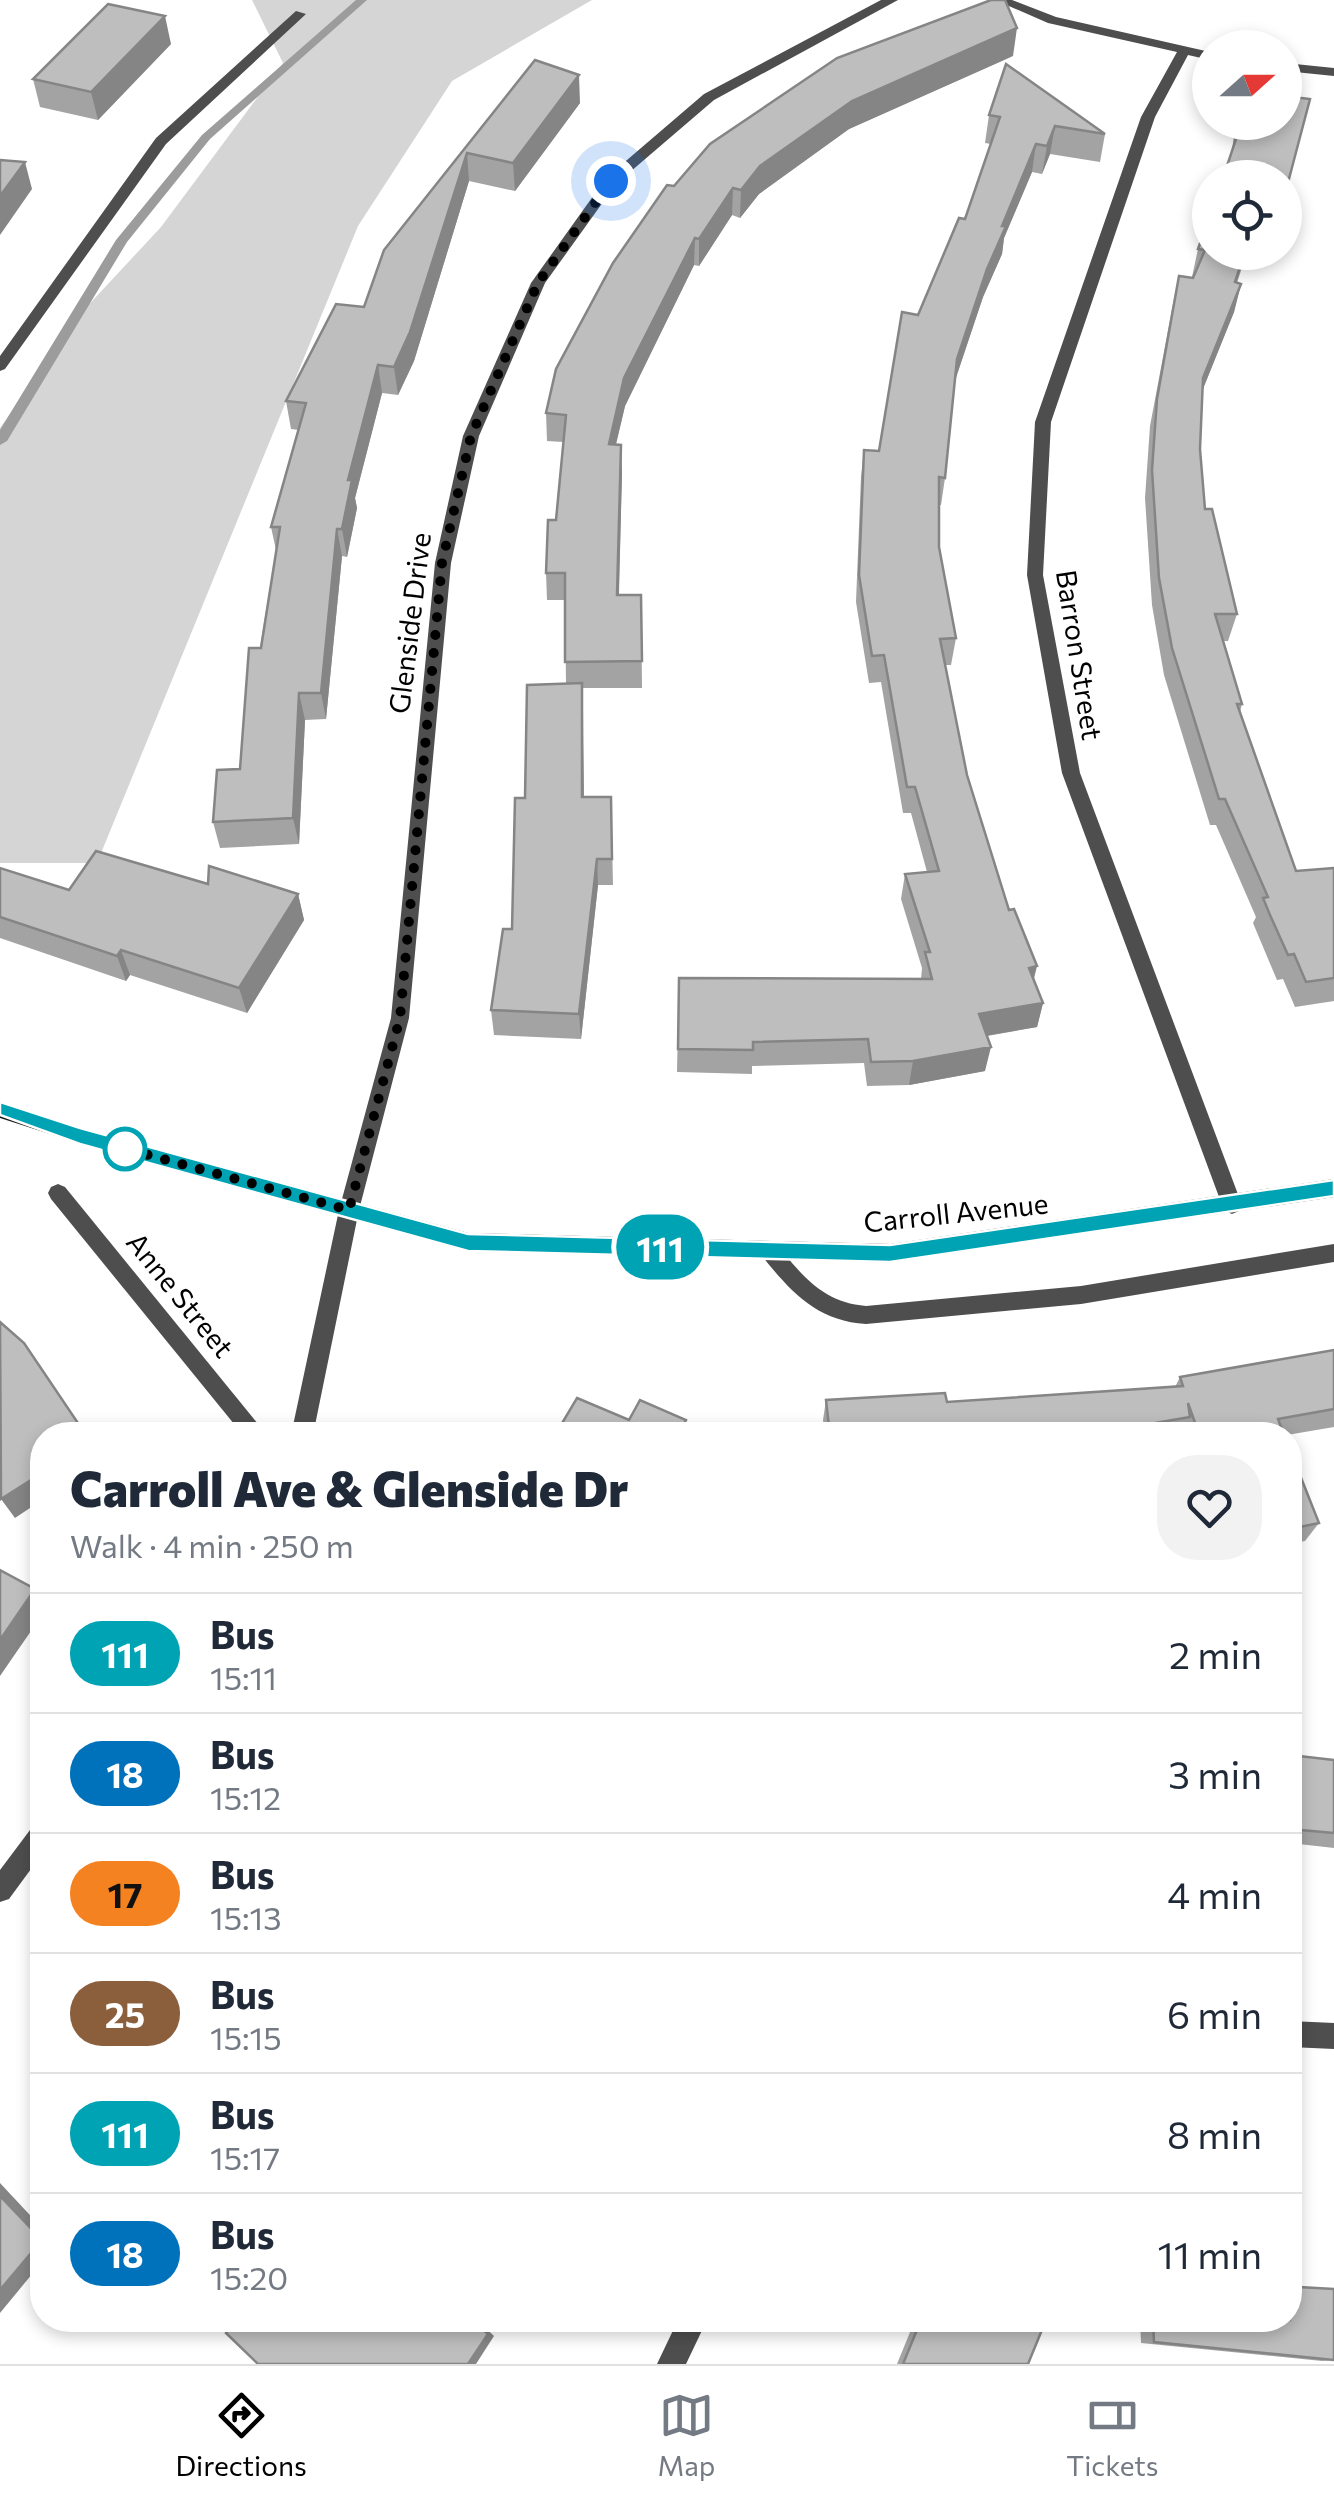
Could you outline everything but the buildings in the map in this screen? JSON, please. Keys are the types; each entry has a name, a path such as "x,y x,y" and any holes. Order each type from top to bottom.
{"main road":[{"name":"Carroll Avenue","path":"0,1110 80,1136 468,1242 890,1253 1334,1188"}],"street":[{"name":"Glenside Drive","path":"305,1422 349,1210 400,1018 442,563 471,436 538,283 611,181 709,96 892,0"},
{"path":"1001,0 1052,20 1192,53"},
{"path":"0,366 161,141 300,14"},
{"name":"Barron Street","path":"1184,52 1148,117 1043,422 1035,575 1071,772 1232,1205"},
{"path":"1302,69 1334,72"},
{"name":"Anne Street","path":"58,1192 245,1422"},
{"path":"769,1250 801,1286 830,1308 864,1314 1004,1306 1194,1279 1334,1253"},
{"path":"0,1890 30,1851"},
{"path":"1302,2035 1334,2036"},
{"path":"671,2364 688,2332"}],"shaded area":[{"path":"252,0 592,0 452,81 358,226 97,863 0,863 0,428 81,313 161,227 283,63"}],"waterway":[{"path":"0,441 122,240 206,137 362,0"}],"bus line":[{"name":"111","path":"0,1110 80,1136 468,1242 890,1253 1334,1188"}],"route":[{"path":"125,1149 119,1147 349,1210 400,1018 442,563 471,436 538,283 611,181"}]}
